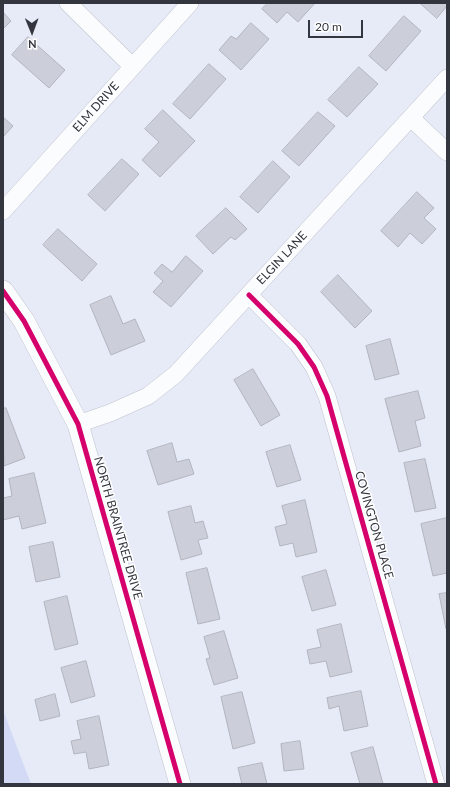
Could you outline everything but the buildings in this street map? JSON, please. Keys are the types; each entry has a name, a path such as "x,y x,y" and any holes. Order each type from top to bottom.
{"street":[{"path":"68,3 132,66"},
{"name":"ELM DRIVE","path":"3,211 190,3"},
{"name":"ELGIN LANE","path":"78,424 110,413 148,396 176,374 447,78"},
{"path":"411,118 447,152"},
{"name":"NORTH BRAINTREE DRIVE","path":"3,291 24,321 78,424 180,784"},
{"name":"COVINGTON PLACE","path":"249,295 298,344 314,367 327,396 436,784"}],"shaded area":[{"path":"3,710 31,784 3,784"}],"cycle path":[{"path":"3,291 24,321 78,424 180,784"},
{"path":"249,295 298,344 314,367 327,396 436,784"}]}
